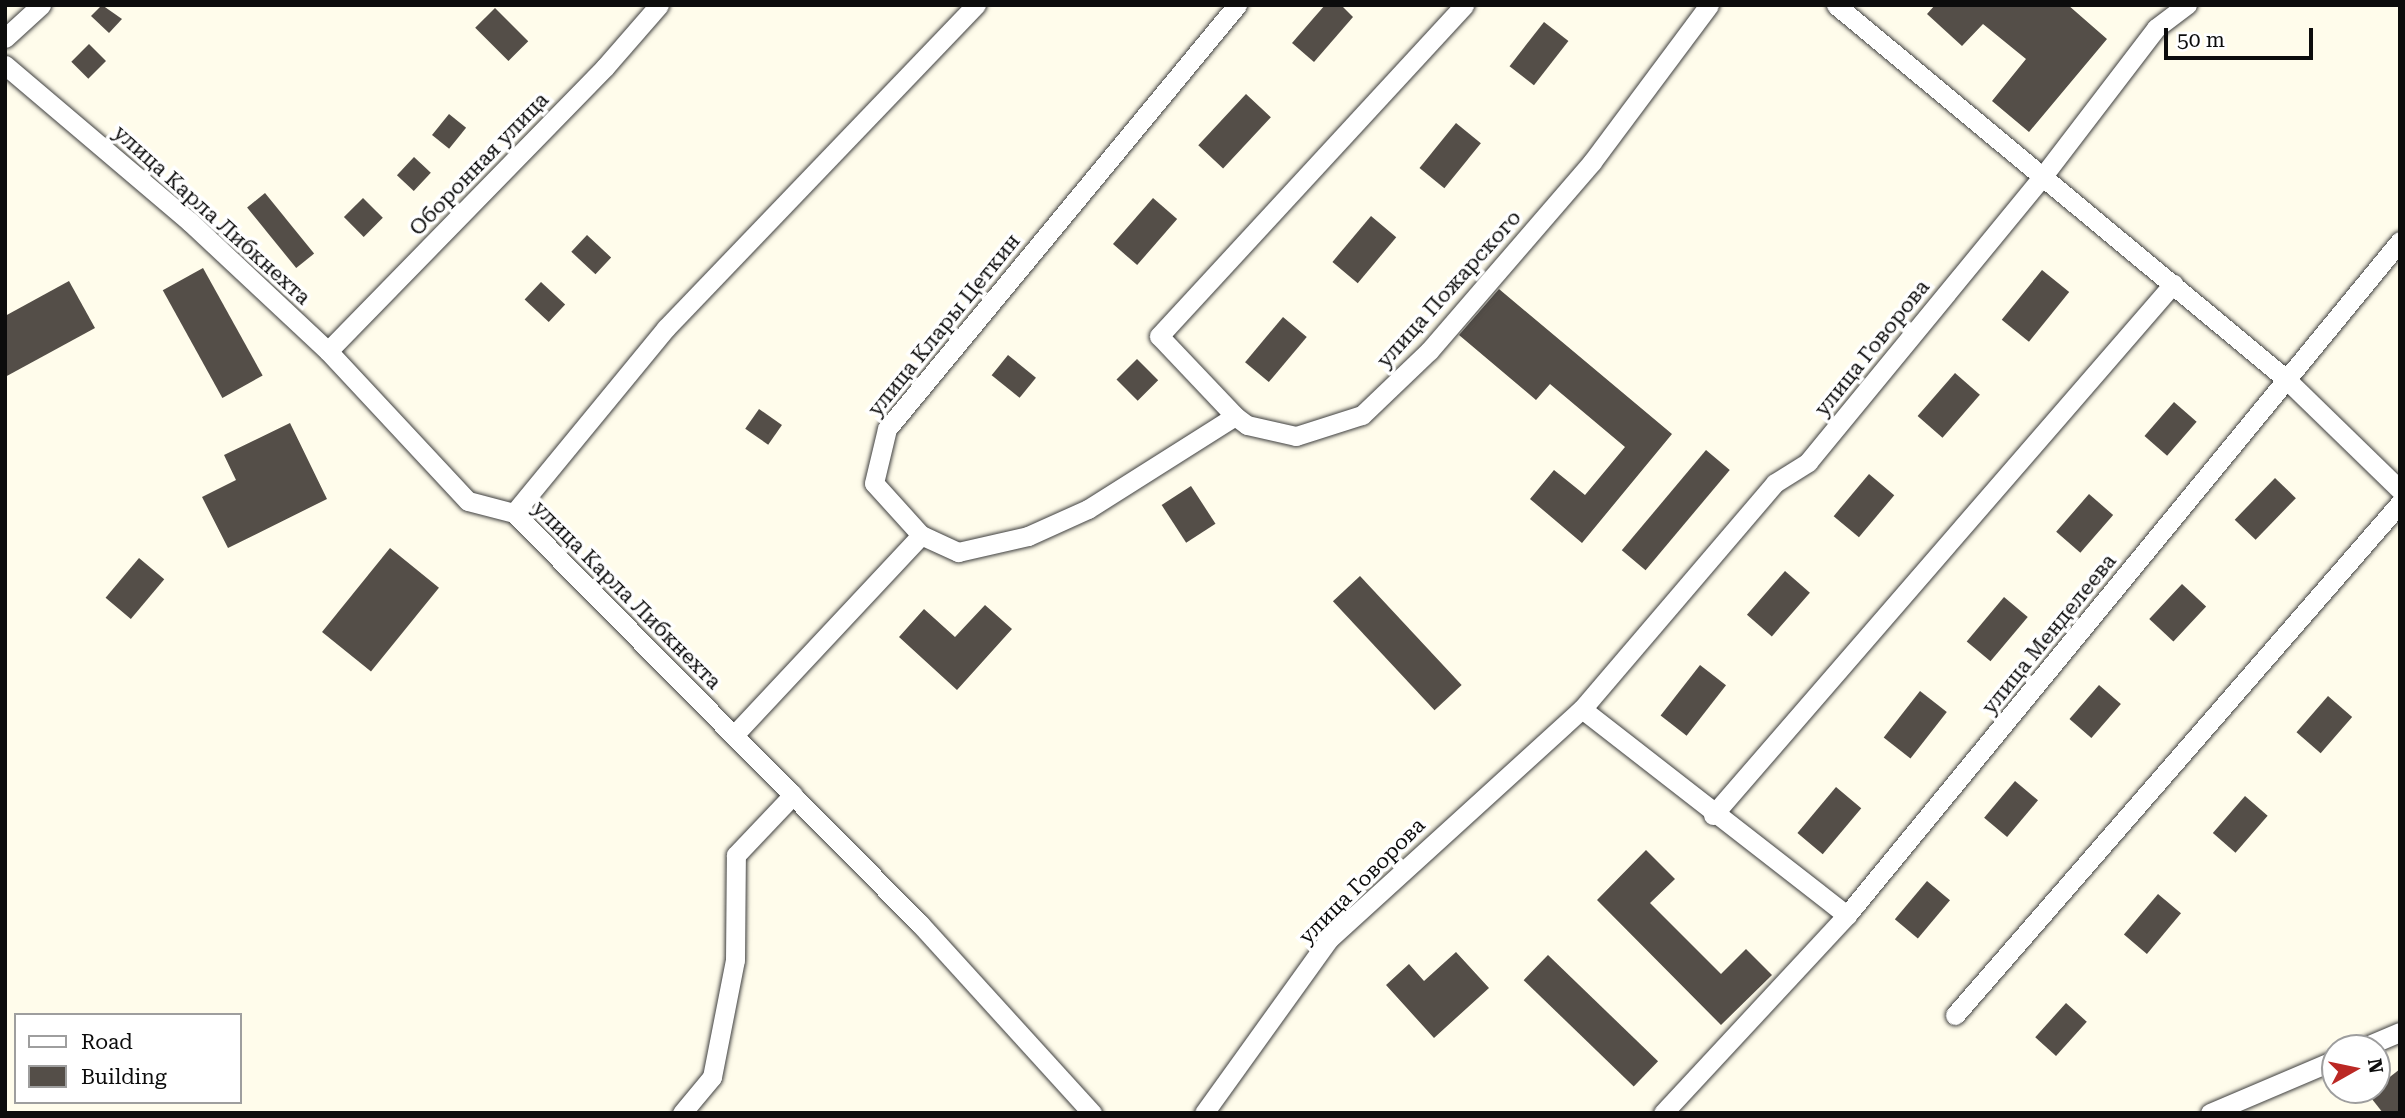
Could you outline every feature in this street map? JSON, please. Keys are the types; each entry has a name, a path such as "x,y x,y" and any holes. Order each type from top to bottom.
{"street":[{"path":"5,38 41,5"},
{"name":"Оборонная улица","path":"328,351 605,67 659,5"},
{"path":"514,513 666,328 976,5"},
{"name":"улица Клары Цеткин","path":"921,535 874,483 887,429 1237,5"},
{"path":"734,736 921,535 958,552 1028,536 1088,509 1235,416 1159,336 1464,5"},
{"name":"улица Пожарского","path":"1235,416 1247,425 1296,436 1362,415 1429,351 1592,162 1709,5"},
{"path":"1836,5 2286,379 2400,490"},
{"name":"улица Говорова","path":"1204,1113 1329,939 1582,709 1774,483 1808,462 2043,176 2156,28 2187,5"},
{"name":"улица Карла Либкнехта","path":"5,65 190,222 328,351 468,501 514,513 920,924 1091,1113"},
{"name":"улица Менделеева","path":"1663,1113 1847,915 2400,242"},
{"path":"1713,815 2173,284"},
{"path":"1955,1014 2400,503"},
{"path":"1582,709 1713,815 1847,915"},
{"path":"682,1113 712,1077 735,960 736,855 793,795"},
{"path":"2210,1113 2321,1065"}],"building":[{"path":"102,5 122,19 109,33 91,16"},
{"path":"1325,5 1341,5 1353,17 1314,62 1292,43"},
{"path":"1935,5 2068,5 2107,39 2029,132 1992,101 2026,59 1983,24 1962,46 1927,14"},
{"path":"495,8 528,41 508,61 475,28"},
{"path":"1544,22 1568,41 1534,85 1510,66"},
{"path":"89,44 106,61 88,79 71,62"},
{"path":"1246,94 1271,117 1223,168 1198,145"},
{"path":"449,114 466,128 449,149 432,135"},
{"path":"1456,123 1481,143 1444,188 1419,168"},
{"path":"414,157 431,173 414,191 397,175"},
{"path":"265,193 314,254 296,268 247,207"},
{"path":"363,198 383,218 364,237 344,217"},
{"path":"1153,198 1177,219 1137,265 1113,244"},
{"path":"1371,216 1396,237 1358,283 1332,262"},
{"path":"587,235 611,258 595,274 571,252"},
{"path":"203,268 263,376 222,398 163,290"},
{"path":"2042,270 2069,292 2029,342 2002,320"},
{"path":"69,281 95,328 5,377 5,316"},
{"path":"541,282 565,305 549,322 525,300"},
{"path":"1499,289 1672,434 1582,543 1530,499 1554,470 1585,495 1625,447 1550,384 1536,400 1459,335"},
{"path":"1283,317 1307,337 1269,382 1245,362"},
{"path":"1008,355 1036,378 1020,398 992,375"},
{"path":"1137,359 1158,380 1138,401 1116,380"},
{"path":"1955,373 1980,395 1943,438 1918,416"},
{"path":"2174,402 2197,422 2167,456 2144,436"},
{"path":"759,409 782,425 768,445 745,429"},
{"path":"290,423 327,499 228,548 202,497 236,480 224,455"},
{"path":"1706,450 1730,470 1646,570 1622,550"},
{"path":"1869,474 1894,495 1859,537 1834,516"},
{"path":"2275,478 2296,498 2256,540 2235,520"},
{"path":"1191,486 1216,524 1186,543 1162,505"},
{"path":"2089,494 2113,515 2080,553 2056,532"},
{"path":"390,548 439,588 371,672 322,632"},
{"path":"139,558 164,579 131,619 106,598"},
{"path":"1785,571 1810,593 1772,636 1747,615"},
{"path":"1360,576 1462,685 1435,710 1333,601"},
{"path":"2182,584 2206,607 2173,642 2149,619"},
{"path":"2004,597 2028,617 1990,661 1967,641"},
{"path":"985,605 1012,629 957,690 899,637 924,609 955,637"},
{"path":"1700,665 1726,685 1687,736 1661,715"},
{"path":"2099,685 2121,704 2091,738 2069,719"},
{"path":"1920,691 1947,712 1910,758 1884,737"},
{"path":"2328,696 2352,717 2321,753 2297,732"},
{"path":"2015,781 2038,800 2007,837 1984,818"},
{"path":"1836,787 1861,808 1823,854 1797,833"},
{"path":"2245,796 2268,816 2235,853 2213,833"},
{"path":"1646,850 1675,879 1650,903 1721,974 1746,949 1772,975 1721,1025 1597,900"},
{"path":"1927,881 1950,900 1918,939 1895,919"},
{"path":"2158,894 2181,913 2147,954 2124,935"},
{"path":"1456,952 1489,988 1434,1038 1386,985 1409,964 1424,981"},
{"path":"1548,955 1658,1061 1634,1086 1524,980"},
{"path":"2066,1003 2087,1022 2056,1056 2035,1037"},
{"path":"2400,1069 2400,1113 2383,1113 2376,1104 2391,1104 2391,1076"}]}
